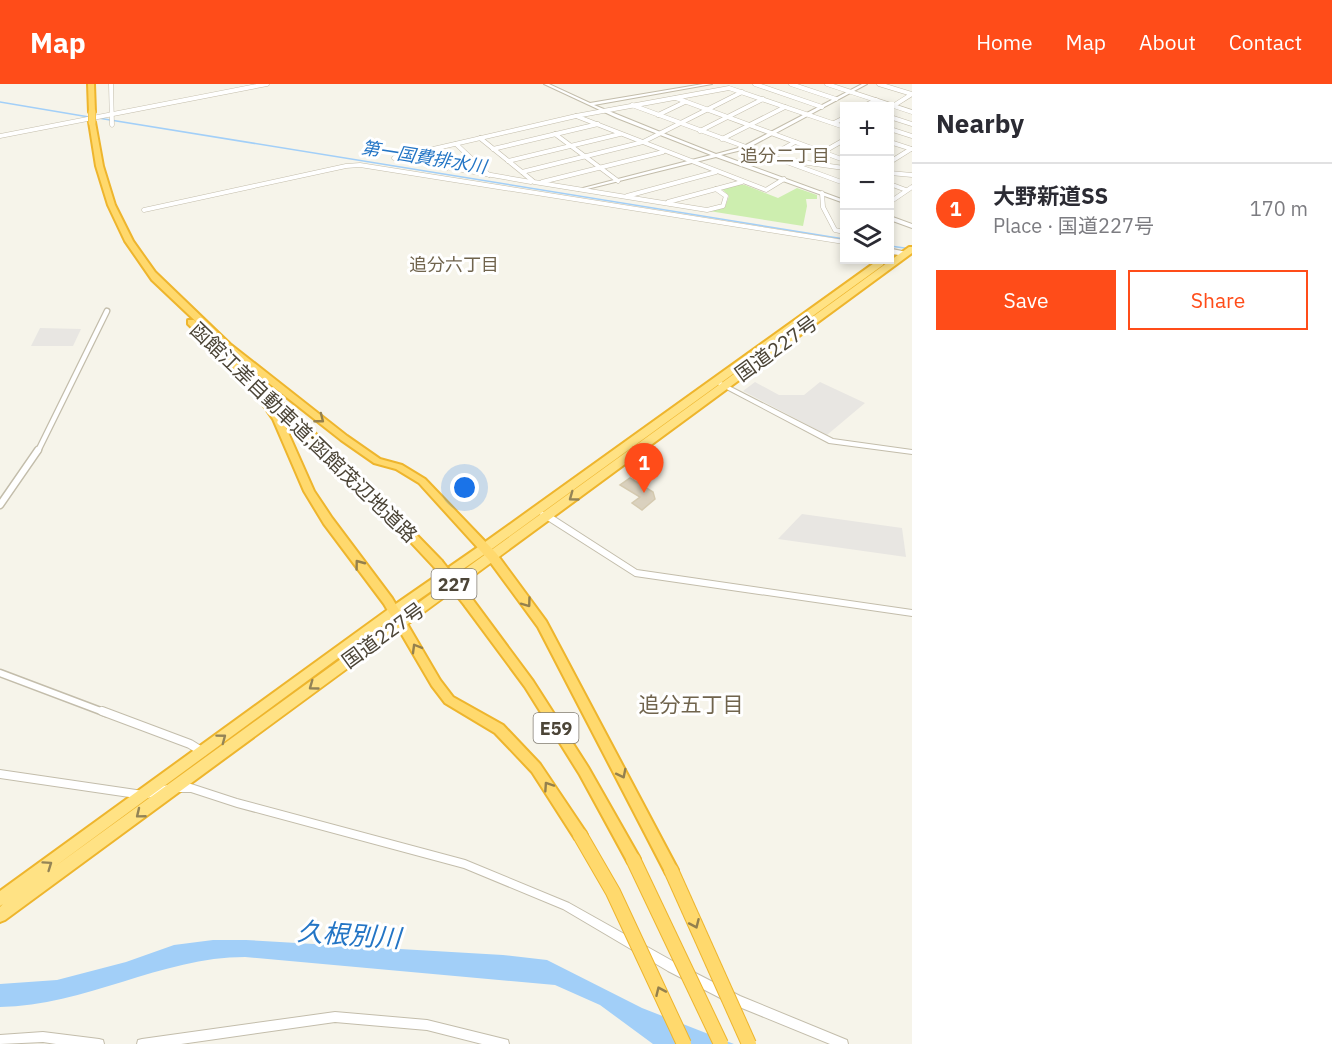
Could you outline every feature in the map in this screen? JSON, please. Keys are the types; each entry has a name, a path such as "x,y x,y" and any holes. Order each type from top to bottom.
{"highway":[{"name":"函館江差自動車道;函館茂辺地道路","path":"92,84 95,114 89,120 97,162 116,217 152,274 247,376 340,461 438,564 529,684 584,771 633,859 721,1044"},
{"name":"国道227号","path":"0,915 401,622 489,552 902,251 912,240"},
{"name":"国道227号","path":"721,384 880,264"},
{"path":"189,316 368,456 399,467 422,481 489,552 542,624 671,870 749,1044"},
{"path":"247,376 277,419 309,491 328,521 394,611 449,700 499,729 536,768 580,835 613,892 684,1044"},
{"name":"国道227号","path":"0,899 394,611 489,552"}],"street":[{"path":"111,84 112,120"},
{"path":"95,114 112,120 267,84"},
{"path":"546,84 602,110 840,200"},
{"path":"588,104 710,84"},
{"path":"716,189 726,196 723,206 707,210 394,158 602,110 729,88 739,84"},
{"path":"755,84 822,106"},
{"path":"791,84 836,99"},
{"path":"827,84 883,102"},
{"path":"581,190 744,148 864,84"},
{"path":"879,84 912,94 894,104"},
{"path":"729,88 840,125"},
{"path":"522,172 643,142 742,92"},
{"path":"676,98 822,152 840,162"},
{"path":"700,131 763,99"},
{"path":"872,102 876,100"},
{"path":"658,115 685,102"},
{"path":"631,105 840,182"},
{"path":"894,105 912,112"},
{"path":"722,139 784,107"},
{"path":"894,112 900,108"},
{"path":"576,116 766,190 784,179"},
{"path":"894,117 912,124"},
{"path":"0,136 89,120"},
{"path":"834,123 840,120"},
{"path":"493,149 598,124"},
{"path":"894,130 912,136"},
{"path":"555,134 618,181"},
{"path":"508,161 620,134"},
{"path":"480,138 536,183"},
{"path":"769,157 795,142"},
{"path":"822,152 840,142"},
{"path":"894,143 911,149"},
{"path":"456,144 489,175"},
{"path":"894,160 911,149"},
{"path":"430,150 448,166 447,168"},
{"path":"536,183 664,152"},
{"path":"775,159 840,164"},
{"path":"144,210 346,166 360,165 840,241"},
{"path":"624,196 716,172"},
{"path":"894,173 912,175"},
{"path":"664,203 742,182"},
{"path":"894,186 906,190"},
{"path":"894,198 912,187"},
{"path":"822,193 823,207 835,230 840,231"},
{"path":"894,219 912,226"},
{"path":"0,505 36,455 107,311"},
{"path":"721,384 831,441 912,452"},
{"path":"543,513 635,573 912,613"},
{"path":"0,674 190,744 203,752"},
{"path":"0,774 143,795 172,788 191,788 237,803 433,854 489,873 566,906 672,967 736,1000 843,1044"},
{"path":"142,1044 335,1017 427,1025 504,1044"},
{"path":"0,1040 43,1037 99,1044"}],"green space":[{"path":"738,184 778,198 797,188 817,195 817,199 806,199 803,226 709,211 725,207 729,196 722,189"}],"shaded area":[{"path":"40,328 81,329 73,346 31,346"},
{"path":"755,382 779,395 804,395 820,382 865,403 827,435 743,391"},
{"path":"802,514 902,528 906,557 778,539"}],"water":[{"path":"213,940 503,955 547,960 642,1008 734,1044 653,1044 600,1005 555,985 245,957 214,959 183,965 62,999 31,1005 0,1007 0,984 57,980 126,962 174,945"}],"building":[{"path":"630,478 653,492 655,499 642,510 632,503 640,497 620,485"}],"waterway":[{"name":"第一国費排水川","path":"0,102 89,117"},
{"name":"第一国費排水川","path":"98,118 840,238"},
{"name":"第一国費排水川","path":"894,247 912,249"}],"place":[{"name":"大野新道SS","path":"644,493"}],"district":[{"name":"追分二丁目","path":"785,155"},
{"name":"追分六丁目","path":"454,264"},
{"name":"追分五丁目","path":"691,704"}],"water label":[{"name":"久根別川","path":"349,934"}]}
